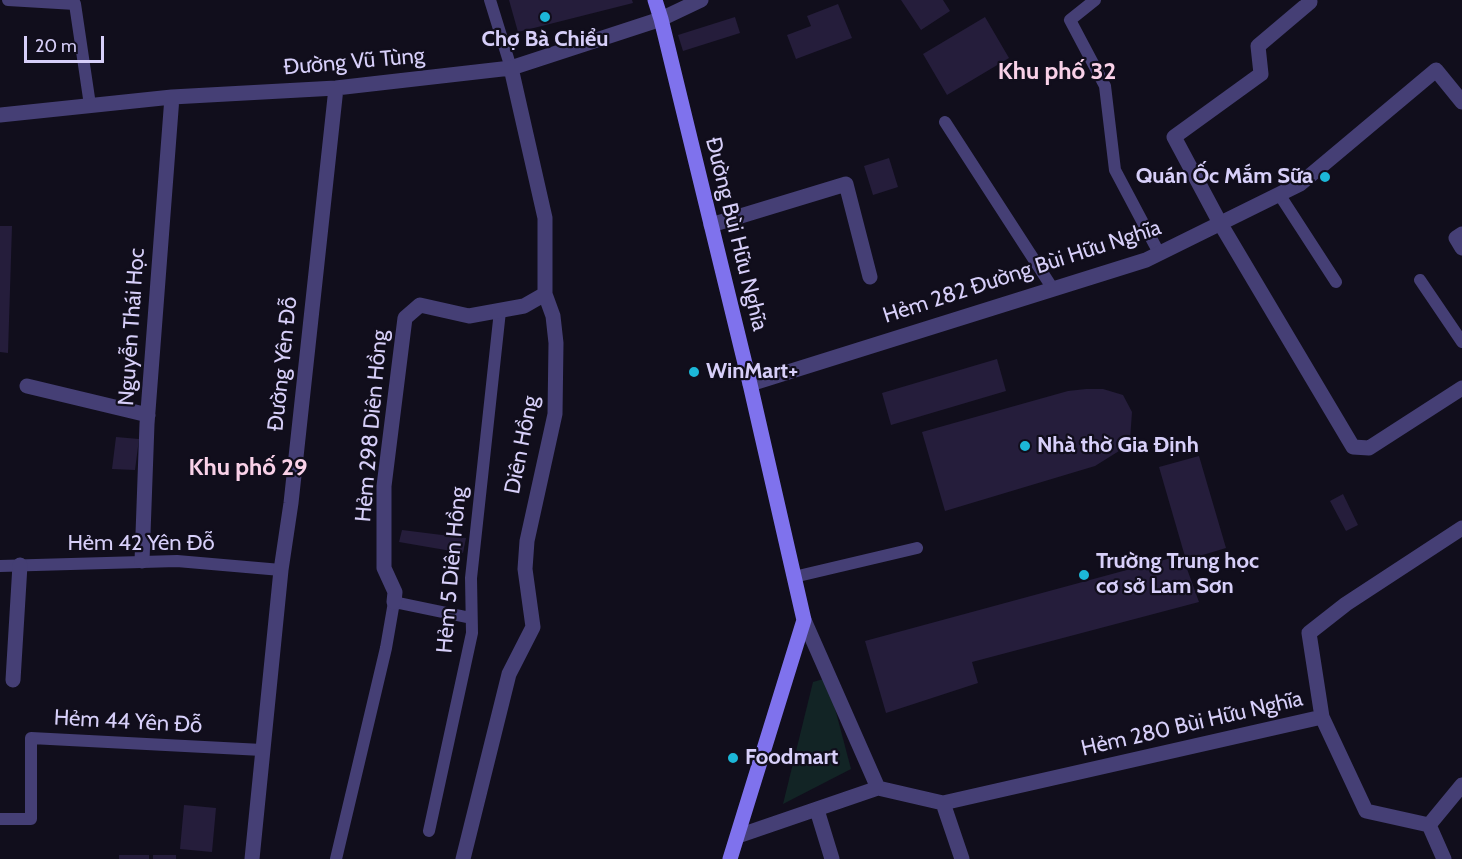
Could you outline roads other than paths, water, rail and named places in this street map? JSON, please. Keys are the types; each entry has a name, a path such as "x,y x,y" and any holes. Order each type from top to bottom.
{"street":[{"name":"Đường Bùi Hữu Nghĩa","path":"655,0 750,384 804,620 878,788"},
{"name":"Đường Vũ Tùng","path":"0,115 172,97 336,88 511,68 661,19 701,0"},
{"path":"1308,0 1310,2 1258,46 1261,74 1174,137 1220,223 1353,447 1369,448 1462,388"},
{"name":"Diên Hồng","path":"463,859 509,674 533,627 525,569 527,541 555,414 556,343 553,316 545,294 545,218 511,68"},
{"name":"Hẻm 282 Đường Bùi Hữu Nghĩa","path":"750,384 1146,260 1300,184 1436,70 1462,102"},
{"name":"Đường Yên Đỗ","path":"252,859 281,570 291,503 336,88"},
{"name":"Nguyễn Thái Học","path":"142,561 148,415 172,97"},
{"path":"711,225 846,184 870,277"},
{"path":"1462,234 1456,238 1462,248"},
{"name":"Hẻm 298 Diên Hồng","path":"394,602 395,592 384,568 384,486 405,318 420,305 469,316 524,306 545,294"},
{"path":"27,386 148,415"},
{"path":"1322,717 1309,633 1346,604 1462,528"},
{"path":"12,680 20,565"},
{"path":"730,859 804,620"},
{"name":"Hẻm 280 Bùi Hữu Nghĩa","path":"943,803 1322,717 1366,811 1429,825"},
{"path":"1444,859 1429,825 1462,786"},
{"path":"738,836 878,788 943,803 962,859"},
{"path":"817,810 832,859"}],"lane":[{"path":"8,0 75,4 90,105"},
{"name":"Diên Hồng","path":"490,0 511,68"},
{"path":"1095,0 1070,21 1105,86 1114,170 1160,253"},
{"path":"945,122 1053,289"},
{"path":"1279,194 1336,282"},
{"path":"1420,280 1462,342"},
{"name":"Hẻm 5 Diên Hồng","path":"429,831 472,633 471,578 500,311"},
{"path":"794,577 916,548"},
{"name":"Hẻm 42 Yên Đỗ","path":"0,566 177,561 281,570"},
{"path":"394,602 471,618"},
{"name":"Hẻm 298 Diên Hồng","path":"336,859 386,648 394,602"},
{"name":"Hẻm 44 Yên Đỗ","path":"0,819 31,819 31,738 262,750"}],"place":[{"name":"Chợ Bà Chiểu","path":"545,17"},
{"name":"Quán Ốc Mắm Sữa","path":"1325,177"},
{"name":"WinMart+","path":"694,372"},
{"name":"Nhà thờ Gia Định","path":"1025,446"},
{"name":"Trường Trung học cơ sở Lam Sơn","path":"1084,575"},
{"name":"Foodmart","path":"733,758"}],"district":[{"name":"Khu phố 32","path":"1057,72"},
{"name":"Khu phố 29","path":"248,468"}]}
